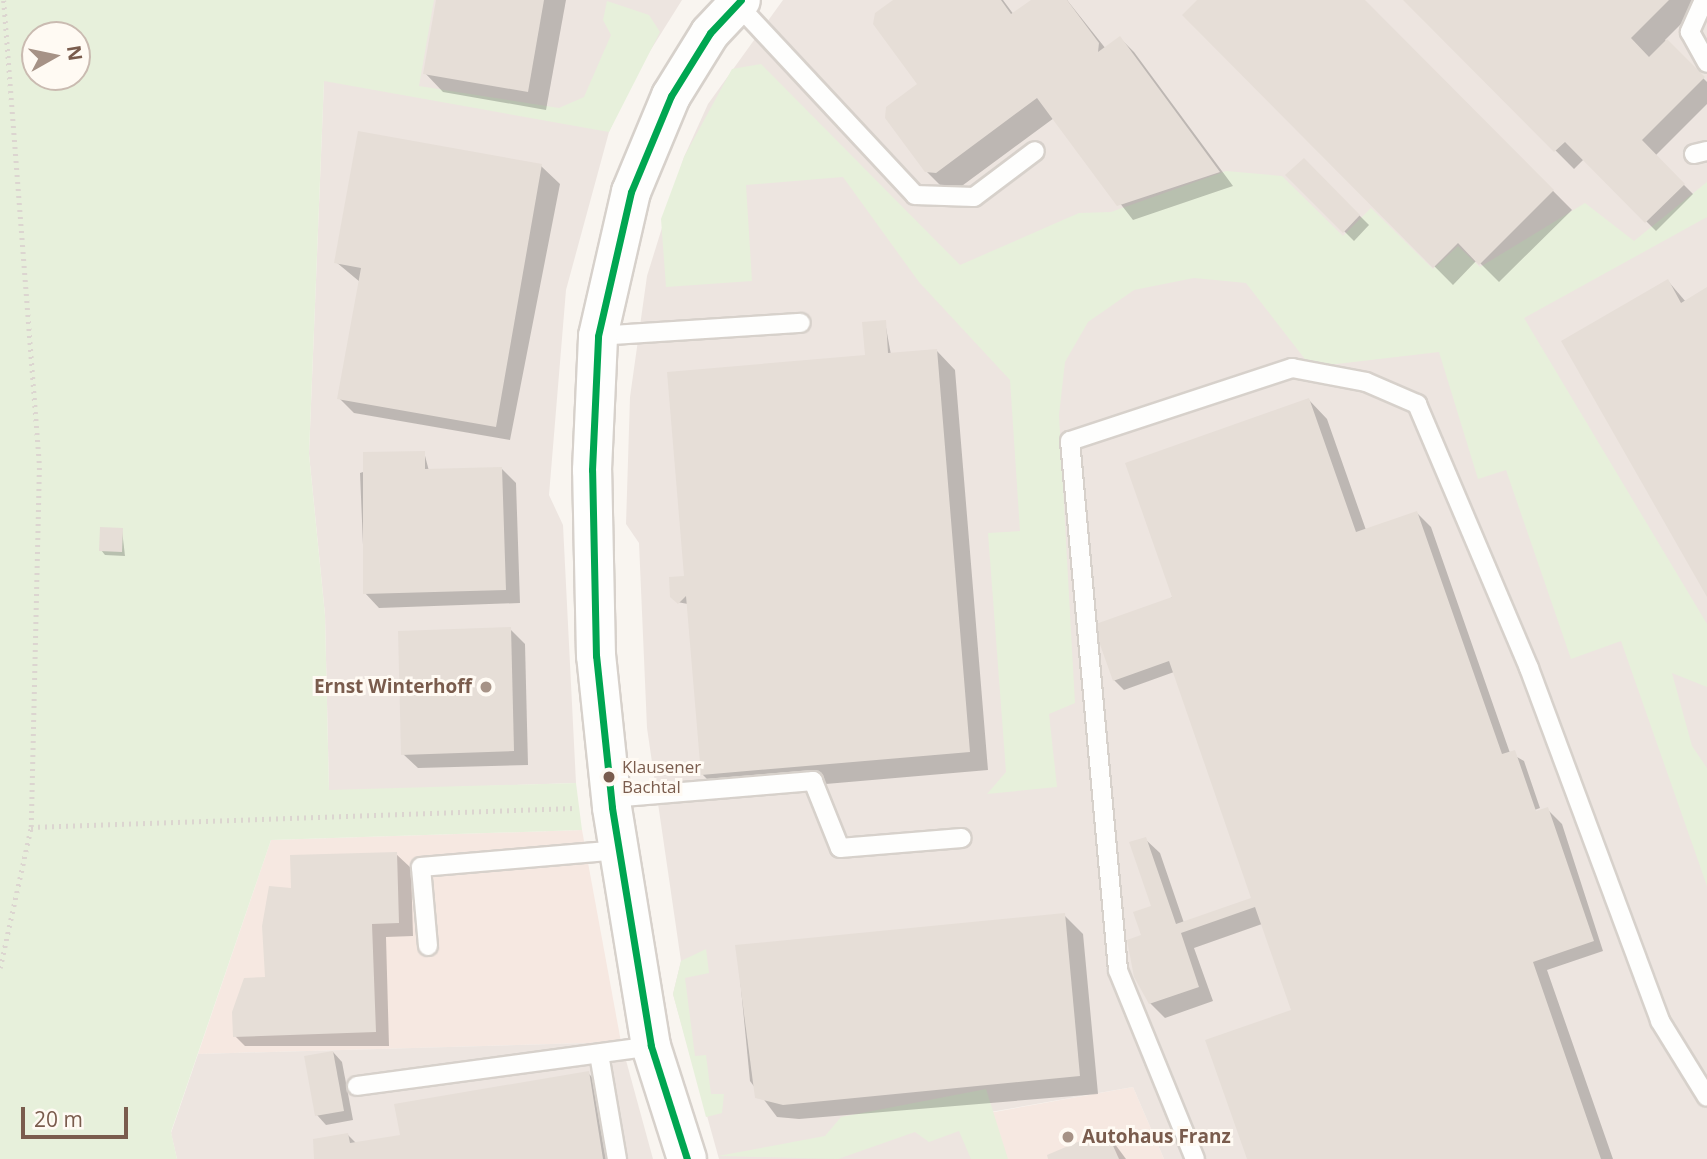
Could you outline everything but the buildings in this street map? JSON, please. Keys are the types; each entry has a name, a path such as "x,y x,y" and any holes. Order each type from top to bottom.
{"street":[{"path":"687,1159 651,1046 619,850 600,803 592,470 598,336 631,192 671,96 710,33 739,2"}],"lane":[{"path":"1704,0 1690,32 1707,63"},
{"path":"739,2 915,195 974,197 1035,151"},
{"path":"598,336 801,323"},
{"path":"1195,1159 1118,970 1070,441 1292,368 1366,383 1417,404 1529,668 1660,1021 1707,1097"},
{"path":"600,803 813,781 840,848 962,838"},
{"path":"428,946 421,867 619,850"},
{"path":"357,1086 651,1046"},
{"path":"599,1054 617,1159"}],"path":[{"path":"0,968 31,827 39,463 2,72 3,0"},
{"path":"31,827 600,803"}],"shaded area":[{"path":"351,0 682,0 630,83 609,132 566,290 549,495 563,525 576,783 329,791 325,615 309,454 324,80"},
{"path":"783,0 1707,0 1707,1159 1164,1159 1133,1087 973,1115 991,1159 719,1159 673,994 681,961 647,728 639,543 626,524 630,397 647,276 684,157 708,104"},
{"path":"582,830 621,1042 198,1054 271,840"},
{"path":"621,1042 653,1159 177,1159 171,1133 198,1054"},
{"name":"Autohaus Franz","path":"1133,1087 1164,1159 991,1159 972,1116"}],"green space":[{"path":"0,0 434,0 419,86 559,108 584,97 611,35 603,20 607,1 649,15 660,32 609,132 324,81 309,454 325,615 329,790 576,783 582,830 271,840 171,1132 177,1159 0,1159"},
{"path":"761,64 960,265 1079,213 1111,212 1226,171 1282,176 1343,236 1371,208 1433,269 1458,246 1480,267 1585,203 1634,241 1707,182 1707,217 1524,318 1707,624 1707,687 1672,673 1692,746 1707,768 1707,886 1621,641 1571,659 1506,470 1478,479 1439,352 1311,367 1246,283 1194,278 1134,290 1088,322 1065,362 1059,415 1075,703 1049,714 1057,787 987,794 1006,772 988,533 1020,531 1010,380 919,282 843,177 746,185 752,281 666,287 661,219 684,157 732,69"},
{"path":"706,949 709,973 685,978 695,1056 706,1055 711,1094 724,1094 722,1113 706,1117 673,994 681,961"},
{"path":"986,1089 1008,1159 971,1159 959,1131 929,1142 915,1132 838,1159 718,1156 825,1136 841,1117"}],"transit line":[{"path":"687,1159 651,1046 612,807 596,656 592,470 598,336 631,192 671,96 710,33 741,0"}],"place":[{"name":"Ernst Winterhoff","path":"486,687"},
{"name":"Klausener Bachtal","path":"609,777"},
{"name":"Autohaus Franz","path":"1068,1137"}]}
